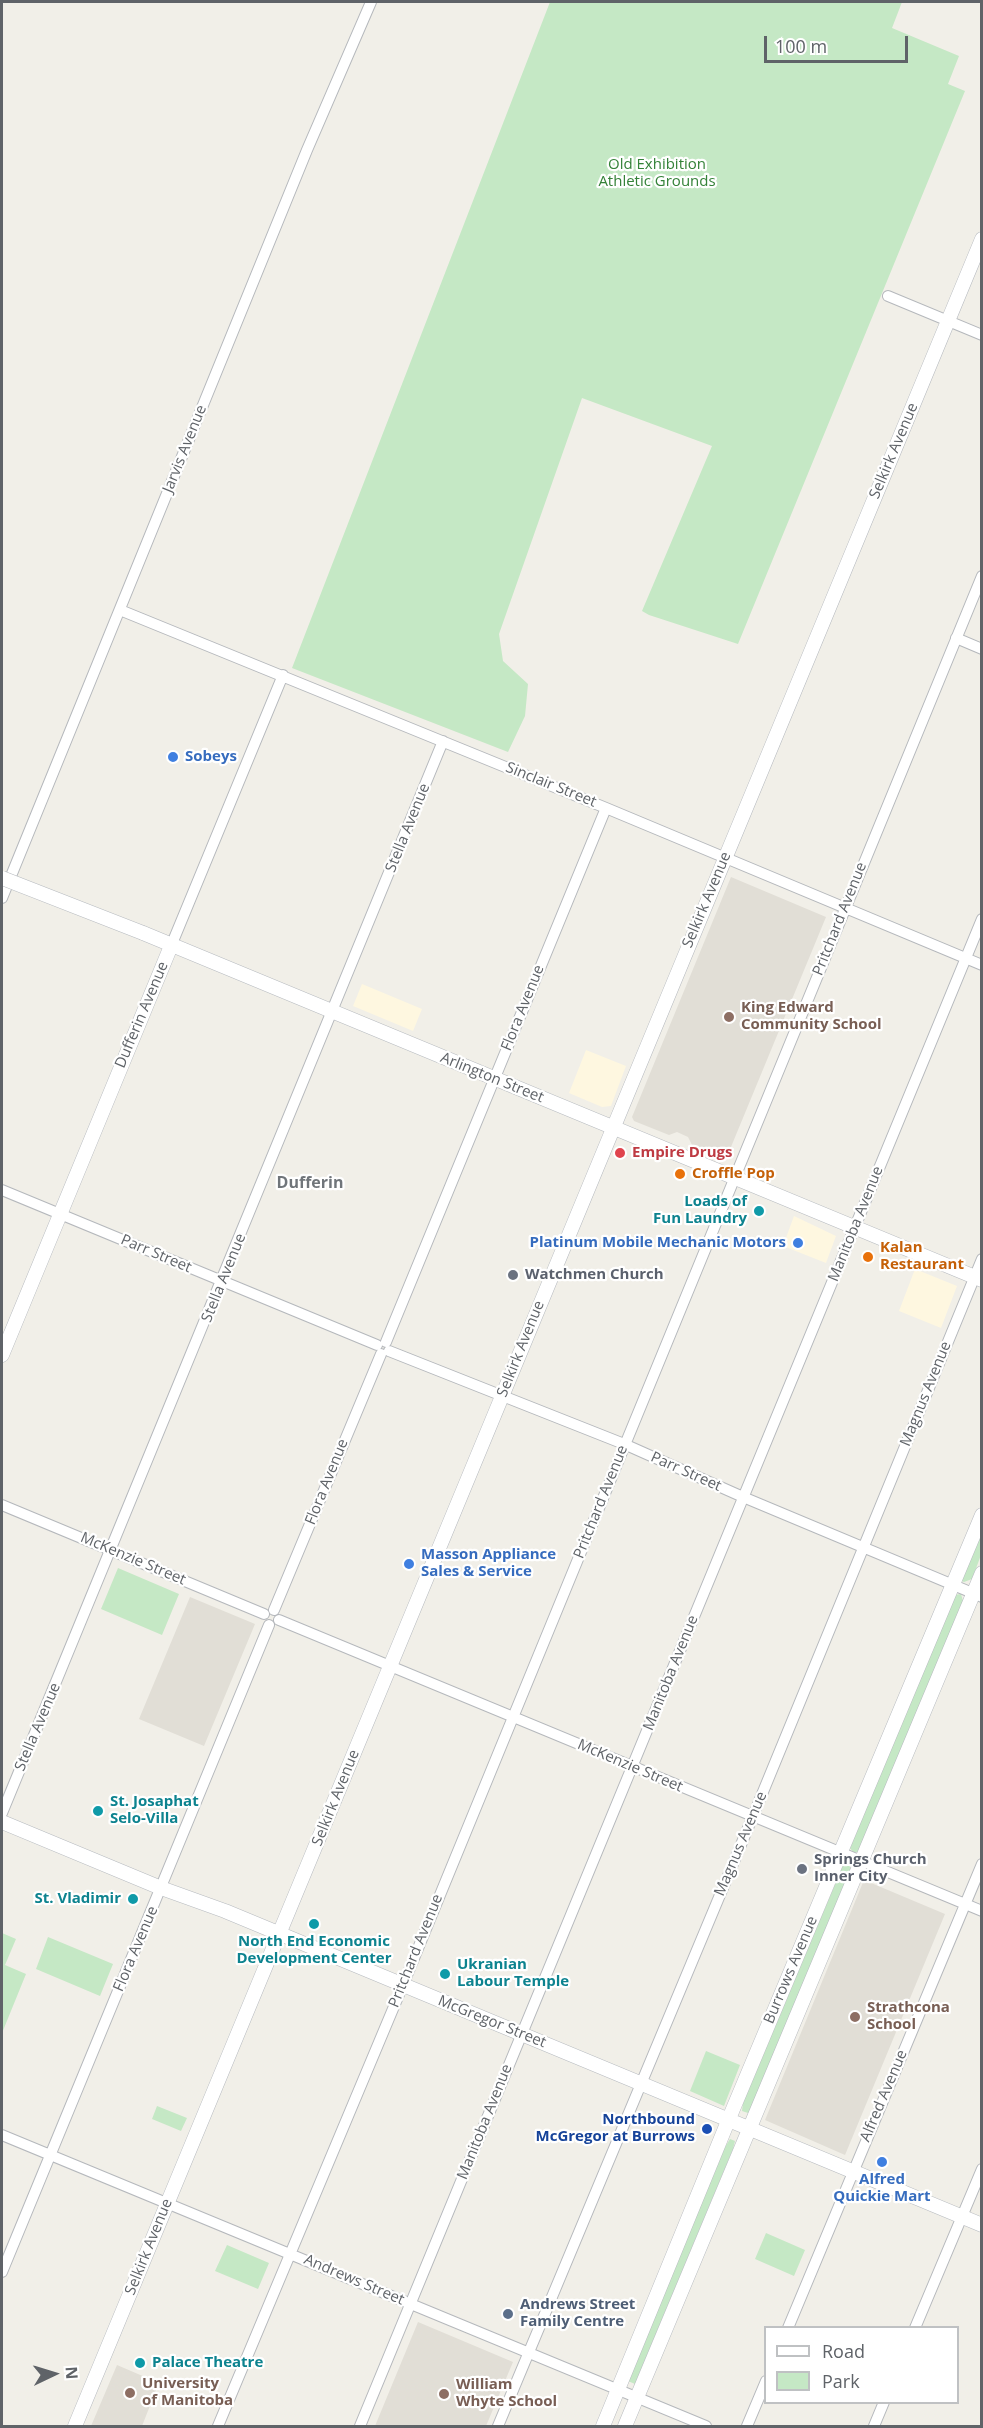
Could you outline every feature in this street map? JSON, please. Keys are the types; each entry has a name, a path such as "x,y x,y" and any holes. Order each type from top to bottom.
{"main road":[{"name":"Selkirk Avenue","path":"75,2427 981,239"},
{"name":"Arlington Street","path":"2,878 143,933 978,1279"},
{"name":"Dufferin Avenue","path":"2,1355 171,946"},
{"name":"Burrows Avenue","path":"603,2427 728,2120 981,1515"},
{"name":"Burrows Avenue","path":"625,2427 861,1861 977,1595 981,1573"},
{"name":"McGregor Street","path":"2,1822 161,1888 280,1934 981,2225"}],"street":[{"name":"Jarvis Avenue","path":"2,898 307,150 371,2"},
{"path":"888,296 981,335"},
{"name":"Pritchard Avenue","path":"218,2427 403,1985 981,576"},
{"name":"Sinclair Street","path":"120,610 606,808 981,965"},
{"path":"956,638 981,649"},
{"name":"Dufferin Avenue","path":"171,946 283,675"},
{"name":"Stella Avenue","path":"2,1813 443,741"},
{"name":"Flora Avenue","path":"2,2272 606,808"},
{"name":"Manitoba Avenue","path":"360,2427 981,919"},
{"name":"Parr Street","path":"2,1190 383,1348 624,1444 743,1497 977,1595"},
{"name":"Magnus Avenue","path":"498,2427 863,1548 978,1279 981,1259"},
{"name":"McKenzie Street","path":"2,1504 981,1911"},
{"name":"Alfred Avenue","path":"789,2326 981,1864"},
{"name":"Andrews Street","path":"2,2135 706,2427"},
{"path":"916,2326 981,2169"},
{"path":"747,2427 764,2384"},
{"path":"874,2427 884,2404"}],"shaded area":[{"name":"King Edward Community School","path":"731,877 826,917 726,1159 692,1145 688,1137 677,1132 669,1135 634,1121 632,1117"},
{"path":"362,984 422,1009 413,1031 353,1006"},
{"path":"586,1050 626,1066 611,1106 602,1107 569,1093"},
{"path":"794,1216 836,1236 826,1263 783,1246"},
{"path":"915,1269 957,1286 941,1328 899,1311"},
{"path":"190,1597 255,1624 204,1746 139,1719"},
{"name":"Strathcona School","path":"864,1880 945,1914 845,2155 765,2120"},
{"name":"William Whyte School","path":"418,2322 513,2362 486,2426 375,2426"},
{"name":"University of Manitoba","path":"117,2365 159,2383 142,2426 91,2426"}],"green space":[{"name":"Old Exhibition Athletic Grounds","path":"550,2 902,2 892,28 959,56 948,84 965,91 738,644 642,611 712,446 582,398 499,634 503,661 528,684 525,716 508,752 292,668"},
{"path":"981,1526 981,1555 972,1579 964,1582 962,1581"},
{"path":"118,1568 179,1594 162,1635 101,1609"},
{"path":"961,1594 963,1601 859,1852 853,1852 850,1848 954,1595"},
{"path":"844,1863 849,1864 851,1869 752,2108 748,2113 742,2111 743,2103"},
{"path":"2,1933 16,1939 5,1965 26,1974 2,2033"},
{"path":"48,1937 113,1964 100,1996 36,1969"},
{"path":"706,2051 740,2065 724,2106 690,2091"},
{"path":"157,2106 187,2118 181,2131 152,2119"},
{"path":"730,2139 735,2141 733,2149 635,2384 628,2381"},
{"path":"766,2233 805,2250 794,2276 755,2259"},
{"path":"227,2245 269,2263 258,2289 215,2271"}],"place":[{"name":"Sobeys","path":"173,757"},
{"name":"King Edward Community School","path":"729,1017"},
{"name":"Empire Drugs","path":"620,1153"},
{"name":"Croffle Pop","path":"680,1174"},
{"name":"Loads of Fun Laundry","path":"759,1211"},
{"name":"Platinum Mobile Mechanic Motors","path":"798,1243"},
{"name":"Kalan Restaurant","path":"868,1257"},
{"name":"Watchmen Church","path":"513,1275"},
{"name":"Masson Appliance Sales & Service","path":"409,1564"},
{"name":"St. Josaphat Selo-Villa","path":"98,1811"},
{"name":"Springs Church Inner City","path":"802,1869"},
{"name":"St. Vladimir","path":"133,1899"},
{"name":"North End Economic Development Center","path":"314,1924"},
{"name":"Ukranian Labour Temple","path":"445,1974"},
{"name":"Strathcona School","path":"855,2017"},
{"name":"Northbound McGregor at Burrows","path":"707,2129"},
{"name":"Alfred Quickie Mart","path":"882,2162"},
{"name":"Andrews Street Family Centre","path":"508,2314"},
{"name":"Palace Theatre","path":"140,2363"},
{"name":"University of Manitoba","path":"130,2393"},
{"name":"William Whyte School","path":"444,2394"}],"district":[{"name":"Dufferin","path":"310,1183"}]}
